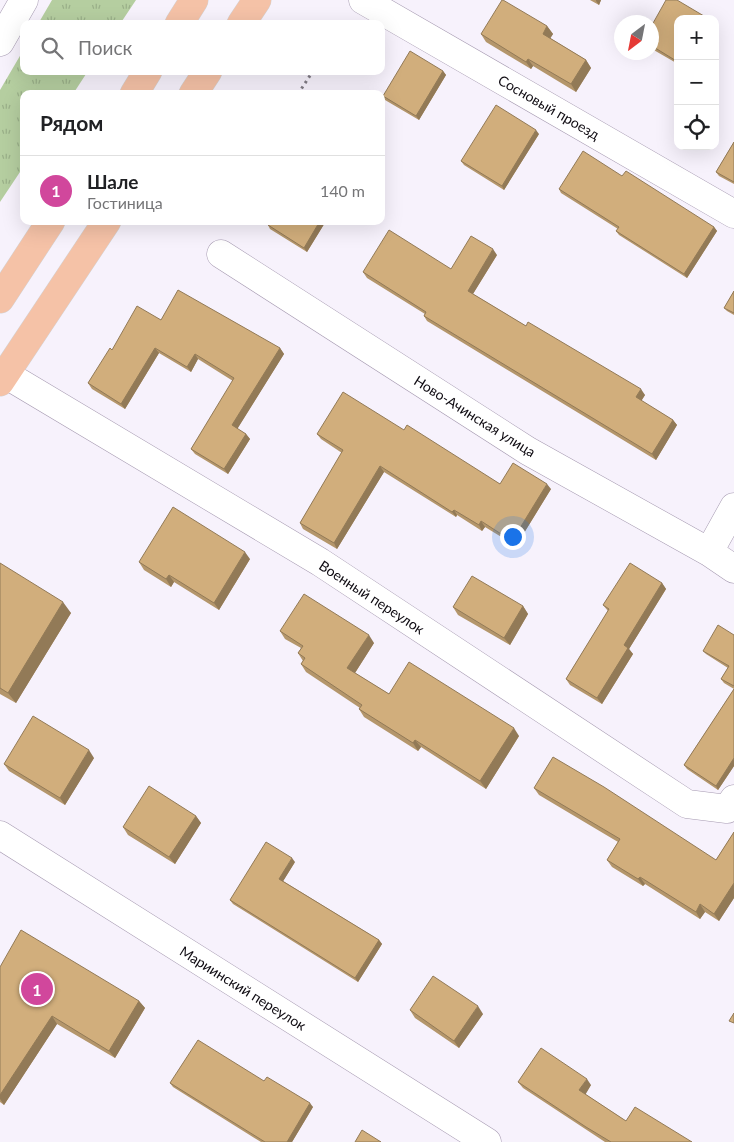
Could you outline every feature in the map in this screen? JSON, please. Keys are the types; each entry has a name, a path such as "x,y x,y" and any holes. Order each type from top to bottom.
{"main road":[{"path":"182,20 194,0"},
{"path":"243,20 257,0"},
{"path":"136,90 146,75"},
{"path":"196,90 205,75"},
{"path":"0,299 48,225"},
{"path":"3,378 104,225"}],"street":[{"path":"0,42 24,0"},
{"name":"Сосновый проезд","path":"363,0 734,214"},
{"name":"Ново-Ачинская улица","path":"221,254 528,451 709,552 734,569"},
{"name":"Военный переулок","path":"3,378 320,562 687,804 727,809 734,799"},
{"path":"709,552 734,507"},
{"name":"Мариинский переулок","path":"0,835 486,1142"}],"path":[{"path":"301,90 310,75"}],"green space":[{"path":"52,0 136,0 123,20 40,20"},
{"path":"20,56 20,75 85,75 76,90 20,90 20,172 0,202 0,90"}],"building":[{"path":"502,0 547,26 543,34 586,60 571,84 528,59 526,62 481,34"},
{"path":"666,0 677,0 702,15 674,15 674,60 659,50 658,15"},
{"path":"410,51 443,71 416,116 385,97 385,93"},
{"path":"496,105 536,130 502,186 461,161"},
{"path":"734,142 734,182 716,172"},
{"path":"583,151 622,176 626,171 714,227 684,274 616,231 619,227 559,189"},
{"path":"268,225 318,225 304,248"},
{"path":"389,230 451,269 471,236 493,249 468,291 526,326 528,322 641,389 636,397 673,420 652,454 424,316 426,312 363,272"},
{"path":"178,290 280,348 232,425 246,434 224,469 191,449 234,378 195,354 187,367 155,348 121,404 88,383 110,348 112,350 137,306 161,320"},
{"path":"734,291 734,313 724,308"},
{"path":"343,392 404,430 407,425 500,484 513,463 547,484 512,541 481,521 479,525 454,510 452,512 380,466 334,543 300,523 343,450 317,434"},
{"path":"173,507 245,552 214,603 169,575 166,579 139,562"},
{"path":"0,563 63,602 8,693 0,688"},
{"path":"630,563 662,583 624,645 628,648 597,698 566,679 609,609 603,605"},
{"path":"472,576 523,606 504,638 453,607"},
{"path":"304,594 369,635 347,668 389,694 409,662 514,728 480,781 415,740 413,743 359,709 362,705 301,664 305,658 298,653 303,646 280,631"},
{"path":"718,625 734,635 734,686 721,679 729,666 703,651"},
{"path":"734,689 734,758 716,786 684,765"},
{"path":"33,716 89,750 60,798 4,764"},
{"path":"553,757 604,787 716,860 734,832 734,883 714,914 700,904 696,912 640,877 638,879 607,860 620,839 534,788"},
{"path":"149,786 196,816 169,857 123,827"},
{"path":"266,842 292,858 279,879 379,940 355,978 230,900"},
{"path":"21,930 139,1001 109,1051 52,1016 0,1095 0,967"},
{"path":"433,976 478,1006 454,1041 410,1010"},
{"path":"734,1013 734,1023 729,1021"},
{"path":"198,1040 264,1081 267,1077 310,1103 287,1142 265,1142 170,1083"},
{"path":"541,1048 587,1079 579,1090 626,1121 635,1107 692,1142 611,1142 586,1127 518,1082"},
{"path":"362,1130 381,1142 355,1142"}],"place":[{"name":"Шале","path":"37,989"}]}
